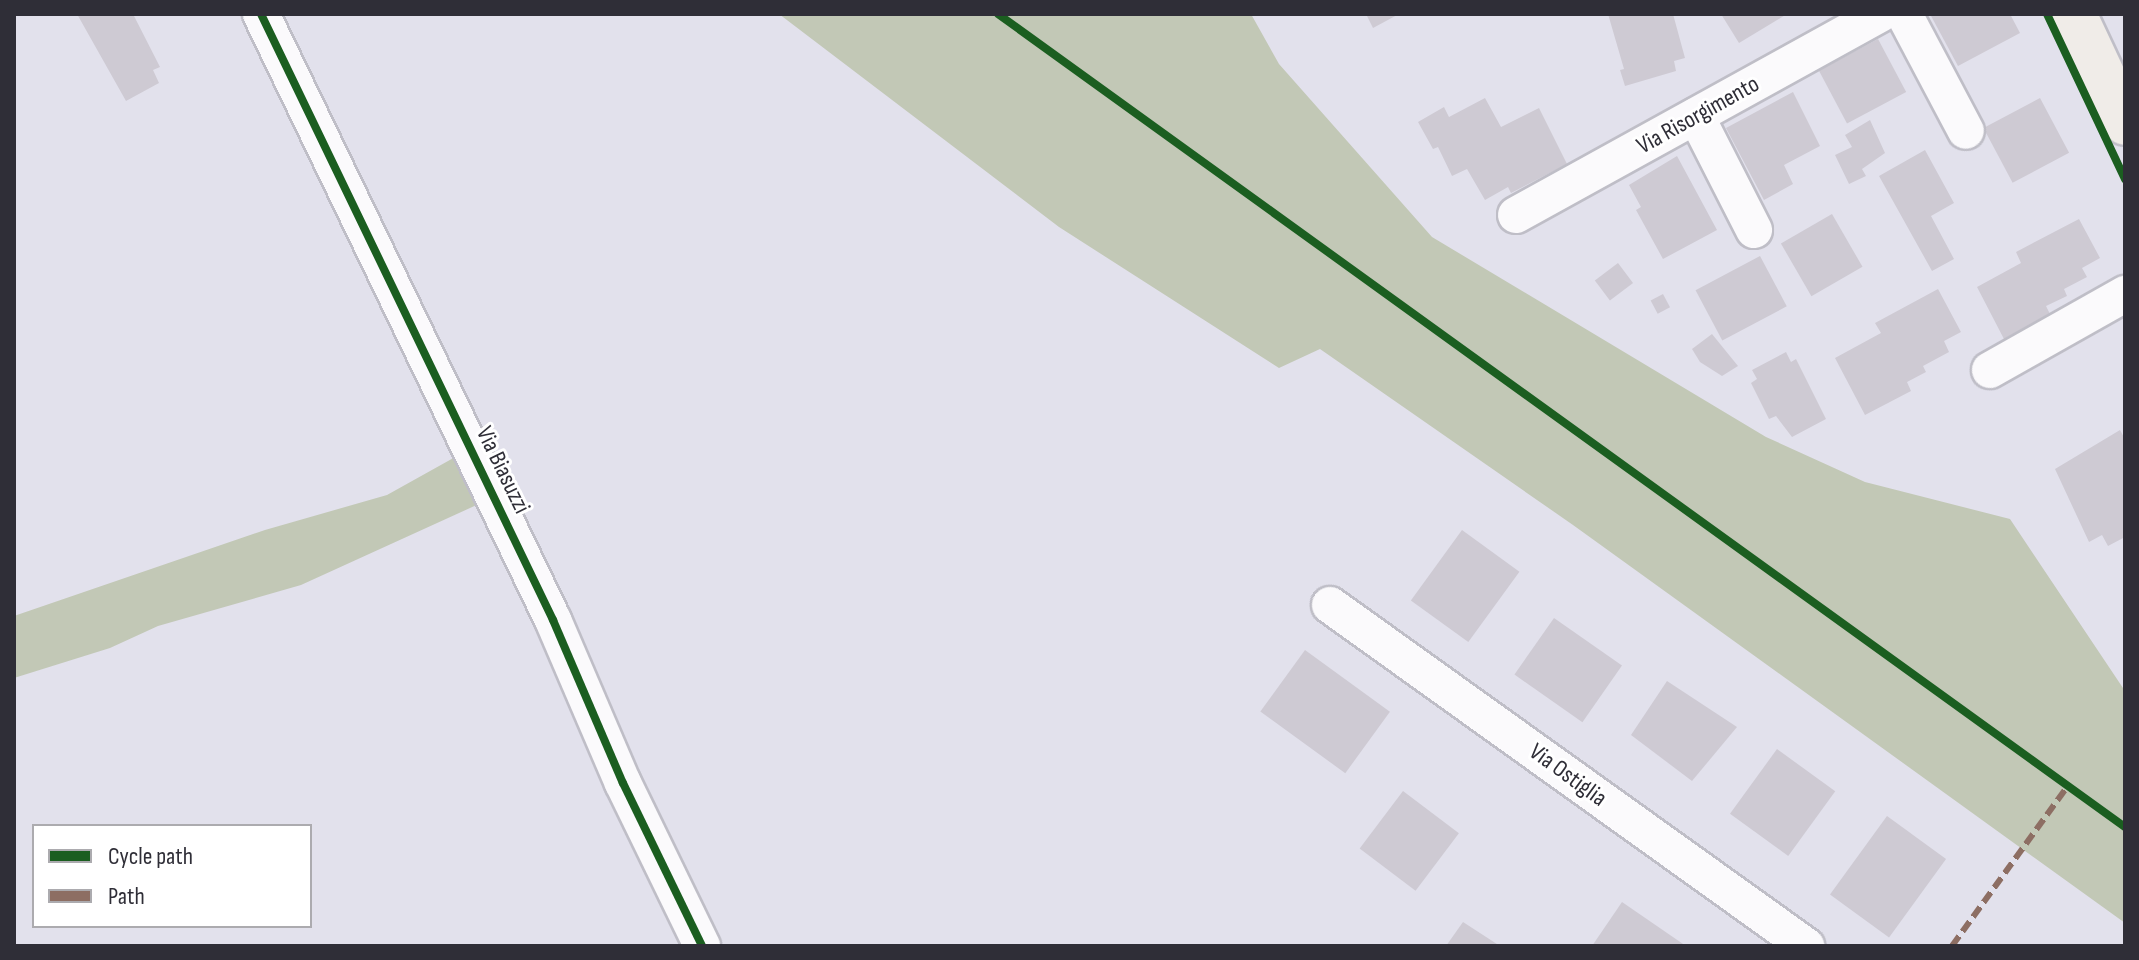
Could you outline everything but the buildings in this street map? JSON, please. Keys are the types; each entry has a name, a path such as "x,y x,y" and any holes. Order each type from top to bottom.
{"main road":[{"path":"2074,14 2125,123"}],"street":[{"name":"Via Biasuzzi","path":"261,14 553,620 623,783 702,946"},
{"name":"Via Risorgimento","path":"1516,215 1880,14"},
{"path":"1904,14 1966,131"},
{"path":"1696,116 1754,230"},
{"path":"1990,370 2125,294"},
{"name":"Via Ostiglia","path":"1330,605 1806,946"}],"green space":[{"path":"779,14 1251,14 1279,64 1432,237 1766,437 1865,482 2010,519 2125,691 2125,923 1573,525 1320,349 1279,368 1059,227"},
{"path":"457,456 481,503 301,585 158,626 110,648 14,678 14,616 265,530 387,495"}],"marked path":[{"path":"1952,946 2068,786"}],"cycle path":[{"path":"261,14 553,620 623,783 702,946"},
{"path":"998,14 2125,827"},
{"path":"2047,14 2125,179"}]}
